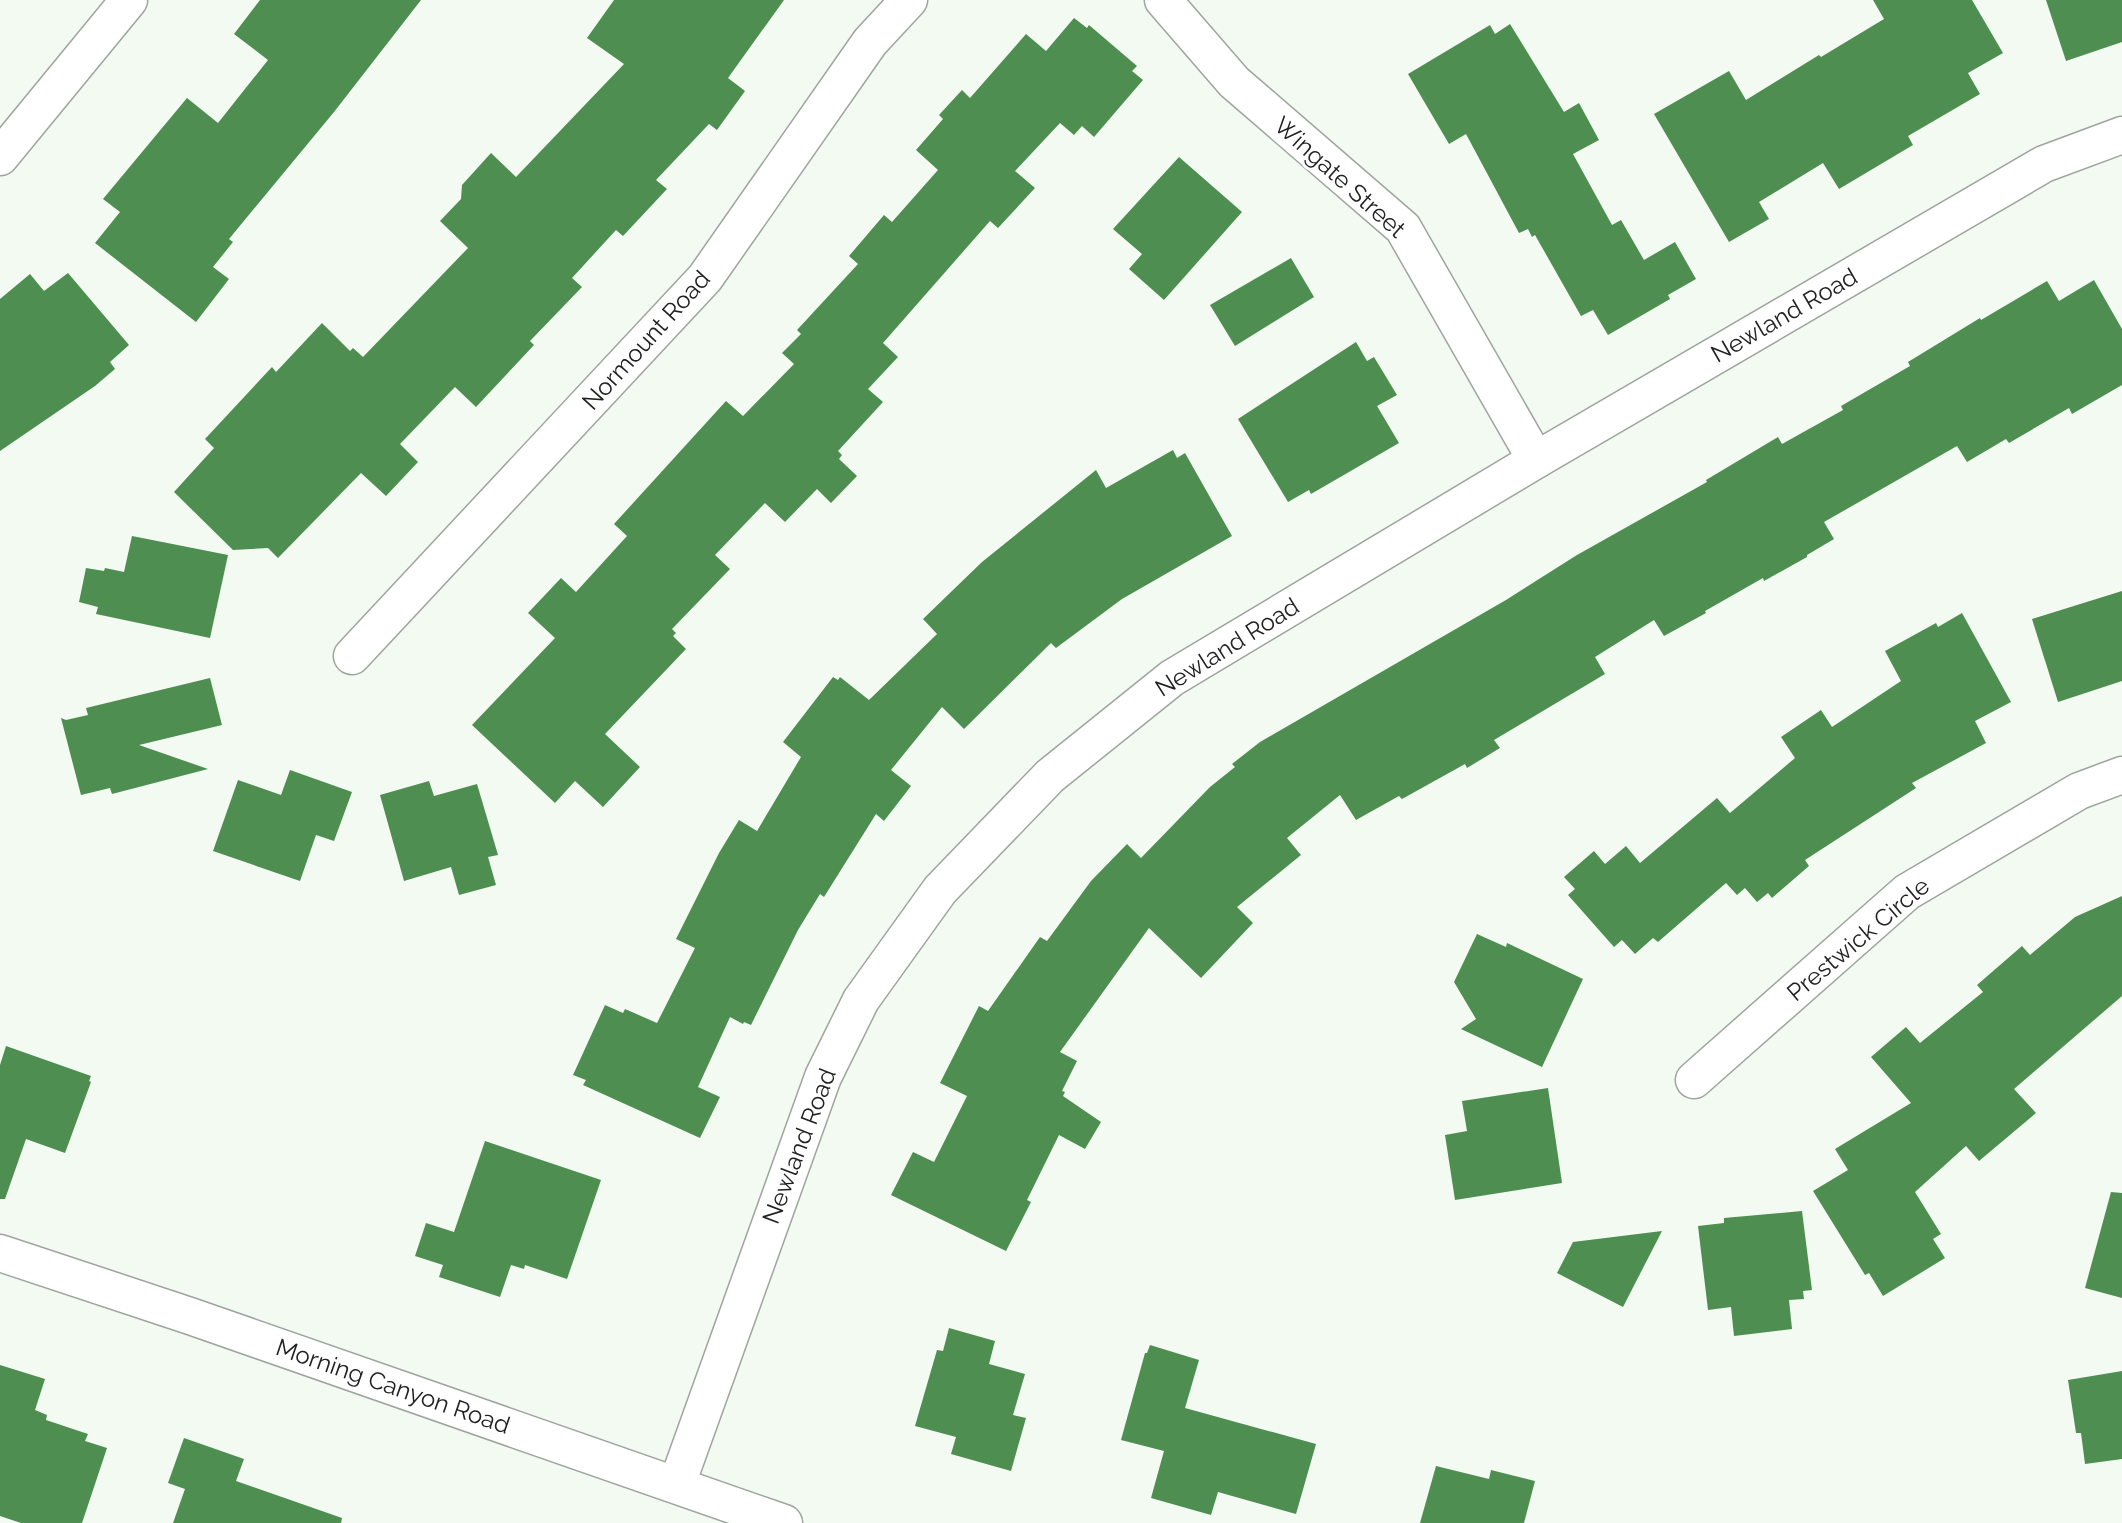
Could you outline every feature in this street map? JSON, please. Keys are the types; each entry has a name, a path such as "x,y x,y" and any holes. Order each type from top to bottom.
{"street":[{"name":"Normount Road","path":"352,656 705,278 870,42 909,0"},
{"name":"Wingate Street","path":"1163,0 1234,82 1403,228 1536,460"},
{"path":"0,157 114,5"},
{"name":"Newland Road","path":"677,1484 823,1077 861,1000 940,890 1050,776 1172,678 1536,460 2044,164 2122,135"},
{"name":"Prestwick Circle","path":"1694,1080 1907,892 2079,791 2122,775"},
{"name":"Morning Canyon Road","path":"0,1253 205,1321 784,1523"}],"building":[{"path":"260,0 421,0 229,239 233,242 213,267 229,279 196,322 95,243 120,212 103,199 187,98 218,123 268,60 234,34"},
{"path":"614,0 784,0 728,78 745,91 717,130 709,124 656,180 667,189 623,236 616,230 572,278 582,287 530,341 534,345 476,407 455,387 400,444 418,462 386,496 361,473 278,558 268,548 233,550 174,492 214,448 205,439 272,367 276,372 322,323 350,351 353,348 363,357 468,248 440,221 461,199 462,185 491,153 516,177 624,64 587,38"},
{"path":"1873,0 1972,0 2003,53 1968,73 1980,94 1908,136 1913,145 1839,189 1823,163 1759,202 1769,219 1729,242 1654,114 1729,71 1746,100 1884,19"},
{"path":"2046,0 2122,0 2122,42 2066,61"},
{"path":"1074,18 1087,28 1089,25 1137,66 1132,71 1143,80 1094,137 1082,126 1074,135 1060,123 1015,171 1035,188 998,228 990,221 883,343 898,357 868,389 883,402 838,451 842,455 839,459 857,476 831,503 817,489 785,522 765,503 715,555 730,569 672,629 676,633 673,636 686,649 605,734 640,767 603,807 575,781 555,803 472,725 555,638 528,613 561,578 576,592 627,536 614,524 726,401 743,416 794,364 782,353 801,334 797,330 858,264 849,256 884,215 892,222 938,170 916,150 943,119 939,115 962,90 970,98 1026,34 1046,51"},
{"path":"1510,24 1564,112 1579,103 1599,140 1573,154 1612,225 1621,220 1644,260 1675,242 1696,279 1668,295 1670,299 1608,335 1593,310 1581,316 1535,235 1532,237 1528,229 1519,233 1466,134 1449,144 1408,74 1490,25 1495,34"},
{"path":"1179,157 1242,212 1164,300 1129,269 1142,254 1113,229"},
{"path":"1291,258 1314,297 1235,346 1210,305"},
{"path":"68,273 129,345 110,362 115,369 95,386 0,451 0,299 30,274 44,291"},
{"path":"2094,280 2122,329 2122,385 2072,414 2069,408 2009,443 2006,439 1967,462 1957,446 1824,522 1834,539 1807,557 1764,581 1763,578 1664,636 1654,620 1595,657 1605,674 1494,740 1500,748 1467,768 1465,764 1356,820 1340,795 1287,838 1301,855 1237,907 1253,923 1201,978 1149,928 1060,1052 1077,1061 1062,1091 1065,1092 1063,1096 1101,1122 1085,1149 1059,1135 1006,1251 891,1195 913,1152 934,1162 967,1096 940,1083 979,1006 988,1011 1040,937 1047,941 1091,881 1127,844 1141,858 1210,787 1235,767 1232,764 1260,742 1707,482 1778,437 1782,444 1843,410 1841,406 1910,366 1908,362 1980,318 2047,281 2059,301"},
{"path":"1356,342 1367,361 1374,357 1397,395 1377,406 1399,443 1311,494 1309,490 1288,502 1238,419"},
{"path":"1173,450 1177,458 1185,453 1232,536 1122,599 1056,648 1051,643 964,729 942,707 891,770 911,786 884,821 876,814 824,897 820,894 798,930 751,1025 730,1017 698,1087 720,1097 700,1138 583,1085 586,1080 573,1075 605,1005 623,1013 625,1009 657,1023 695,948 676,939 719,853 739,820 757,831 801,757 783,742 833,677 838,680 840,677 869,700 937,634 923,619 982,562 1096,470 1106,488"},
{"path":"132,536 228,555 210,638 96,614 98,607 79,602 86,568 124,572"},
{"path":"2122,591 2122,681 2058,702 2032,619"},
{"path":"1962,613 2011,702 1975,721 1986,743 1912,783 1916,788 1805,860 1809,866 1772,898 1768,893 1757,902 1745,888 1737,895 1726,883 1658,942 1653,938 1635,954 1622,940 1614,947 1568,895 1575,889 1564,877 1594,851 1605,864 1626,846 1640,863 1717,798 1730,813 1795,758 1781,737 1821,710 1832,727 1901,681 1885,651 1936,623 1938,627"},
{"path":"210,678 222,725 139,745 208,769 112,794 110,788 81,795 61,718 66,720 88,715 86,708"},
{"path":"290,770 352,792 334,841 316,835 300,881 213,851 238,780 281,795"},
{"path":"429,781 434,796 477,784 498,855 488,857 496,885 459,895 451,867 404,881 380,795"},
{"path":"2122,896 2122,996 2014,1089 2036,1113 1979,1161 1966,1146 1915,1192 1941,1234 1933,1239 1945,1258 1883,1296 1869,1273 1865,1275 1813,1191 1848,1170 1835,1149 1911,1103 1871,1057 1906,1027 1920,1043 1983,992 1977,985 2022,946 2030,955 2075,917"},
{"path":"1477,934 1506,947 1507,943 1583,979 1542,1067 1461,1029 1476,1019 1454,982"},
{"path":"6,1046 91,1076 91,1082 65,1153 26,1139 5,1199 0,1199 0,1065"},
{"path":"1548,1088 1562,1183 1455,1200 1445,1135 1467,1131 1462,1101"},
{"path":"485,1141 601,1180 567,1279 525,1265 524,1269 511,1265 500,1297 439,1277 443,1265 415,1256 426,1223 454,1232"},
{"path":"2111,1192 2122,1193 2122,1298 2085,1288"},
{"path":"1802,1211 1812,1290 1803,1291 1804,1299 1789,1300 1792,1329 1734,1336 1731,1307 1708,1310 1698,1226 1724,1223 1724,1218"},
{"path":"1662,1231 1623,1307 1557,1273 1573,1242"},
{"path":"949,1328 995,1341 989,1364 1025,1374 1013,1415 1026,1418 1011,1471 951,1454 956,1437 915,1426 937,1350 943,1351"},
{"path":"1150,1345 1199,1360 1185,1408 1316,1444 1296,1514 1218,1492 1211,1515 1151,1498 1164,1451 1121,1440 1145,1353"},
{"path":"0,1365 45,1379 35,1410 47,1415 46,1420 88,1434 85,1441 107,1448 82,1523 21,1523 0,1516"},
{"path":"2122,1371 2122,1459 2085,1464 2081,1433 2076,1433 2068,1380"},
{"path":"184,1438 244,1459 236,1481 342,1518 341,1523 173,1523 185,1489 168,1483"},
{"path":"1436,1466 1489,1479 1491,1470 1535,1481 1524,1523 1420,1523"}]}
